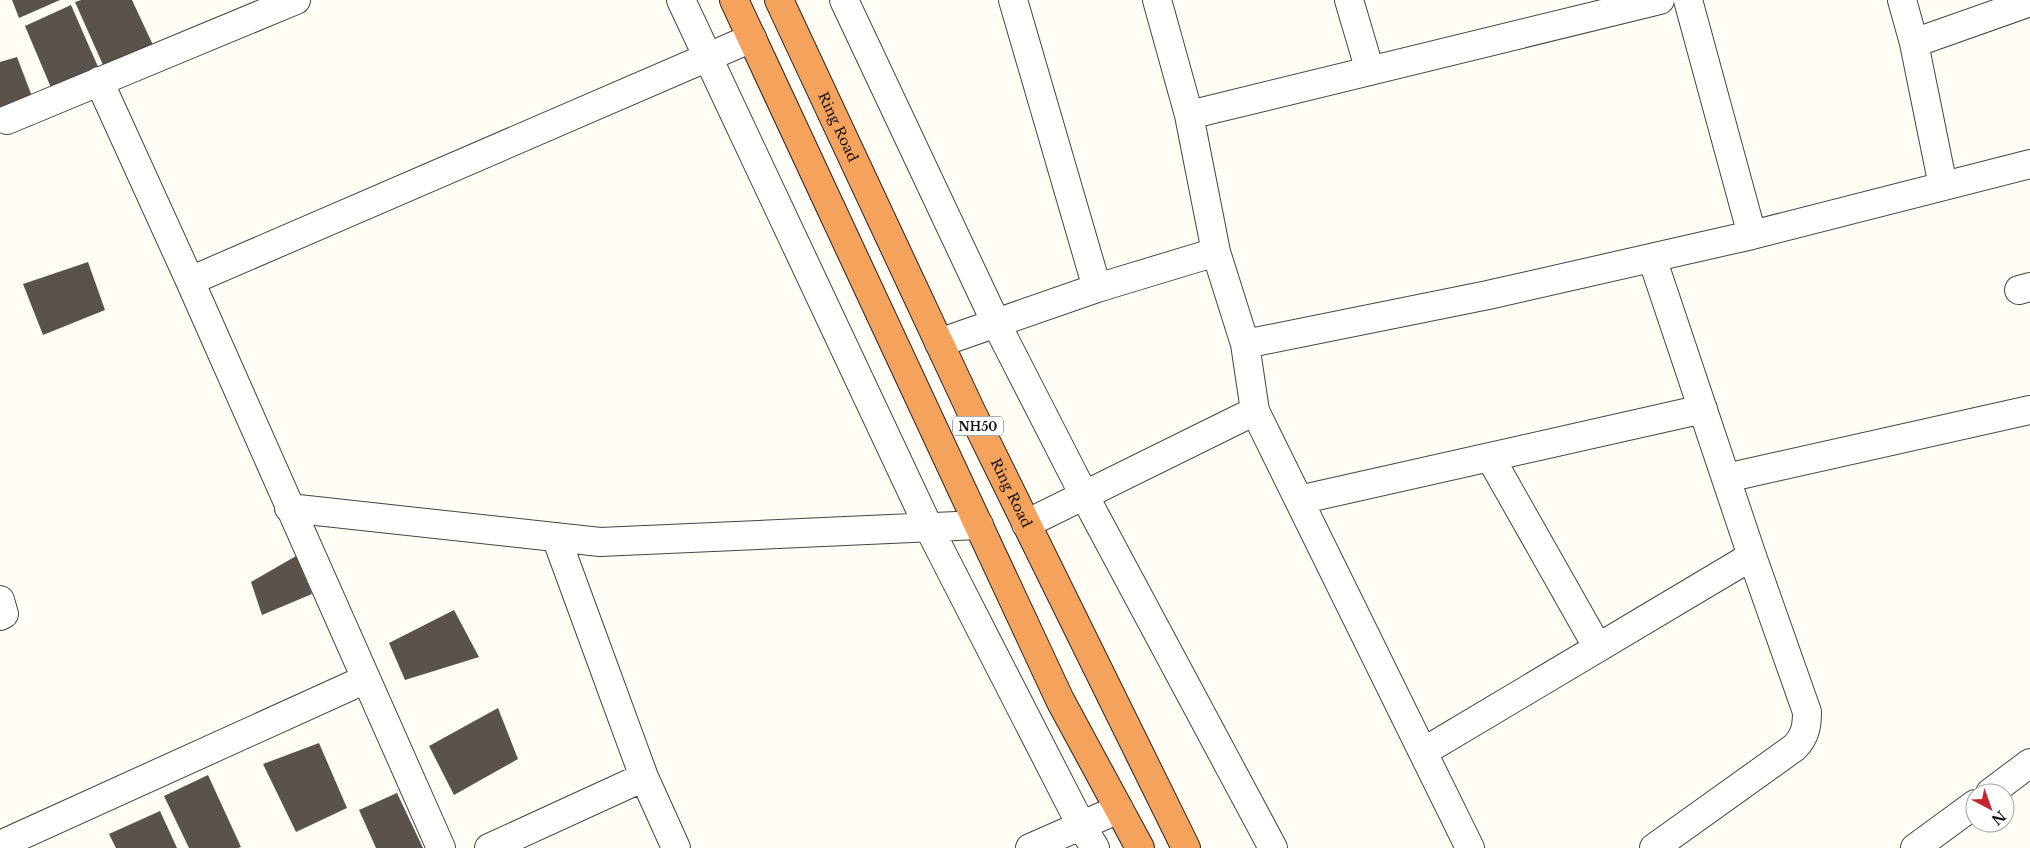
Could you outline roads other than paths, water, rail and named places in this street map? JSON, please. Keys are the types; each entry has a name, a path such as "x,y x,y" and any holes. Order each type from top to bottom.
{"highway":[{"name":"NH50","path":"734,0 1060,700 1140,848"},
{"name":"Ring Road","path":"779,0 939,343 1186,848"}],"street":[{"path":"7,120 296,0"},
{"path":"681,0 709,56 929,528 1088,837"},
{"path":"844,0 996,323 1084,496 1273,848"},
{"path":"1013,0 1097,288"},
{"path":"1157,0 1189,115 1216,252 1245,344 1255,411 1470,848"},
{"path":"1349,0 1370,71"},
{"path":"1189,115 1660,0"},
{"path":"1688,0 1752,235"},
{"path":"1902,0 1914,43 1943,186"},
{"path":"1914,43 2030,2"},
{"path":"190,281 752,38"},
{"path":"99,81 190,281 441,848"},
{"path":"1245,344 1488,295 1652,258 1752,235 2030,164"},
{"path":"939,343 1097,288 1216,252"},
{"path":"1652,258 1702,410 1807,712 1807,726 1803,738 1794,747 1654,848"},
{"path":"1299,500 1702,410"},
{"path":"1726,478 2030,410"},
{"path":"1026,524 1255,411"},
{"path":"1490,456 1598,648"},
{"path":"289,508 600,542 979,525"},
{"path":"556,538 644,777 676,848"},
{"path":"1423,752 1752,556"},
{"path":"0,600 4,614 0,616"},
{"path":"0,846 366,679"},
{"path":"2004,783 2030,764"},
{"path":"489,848 644,777"},
{"path":"1030,848 1088,837 1119,809"},
{"path":"1915,848 1965,811"}]}
